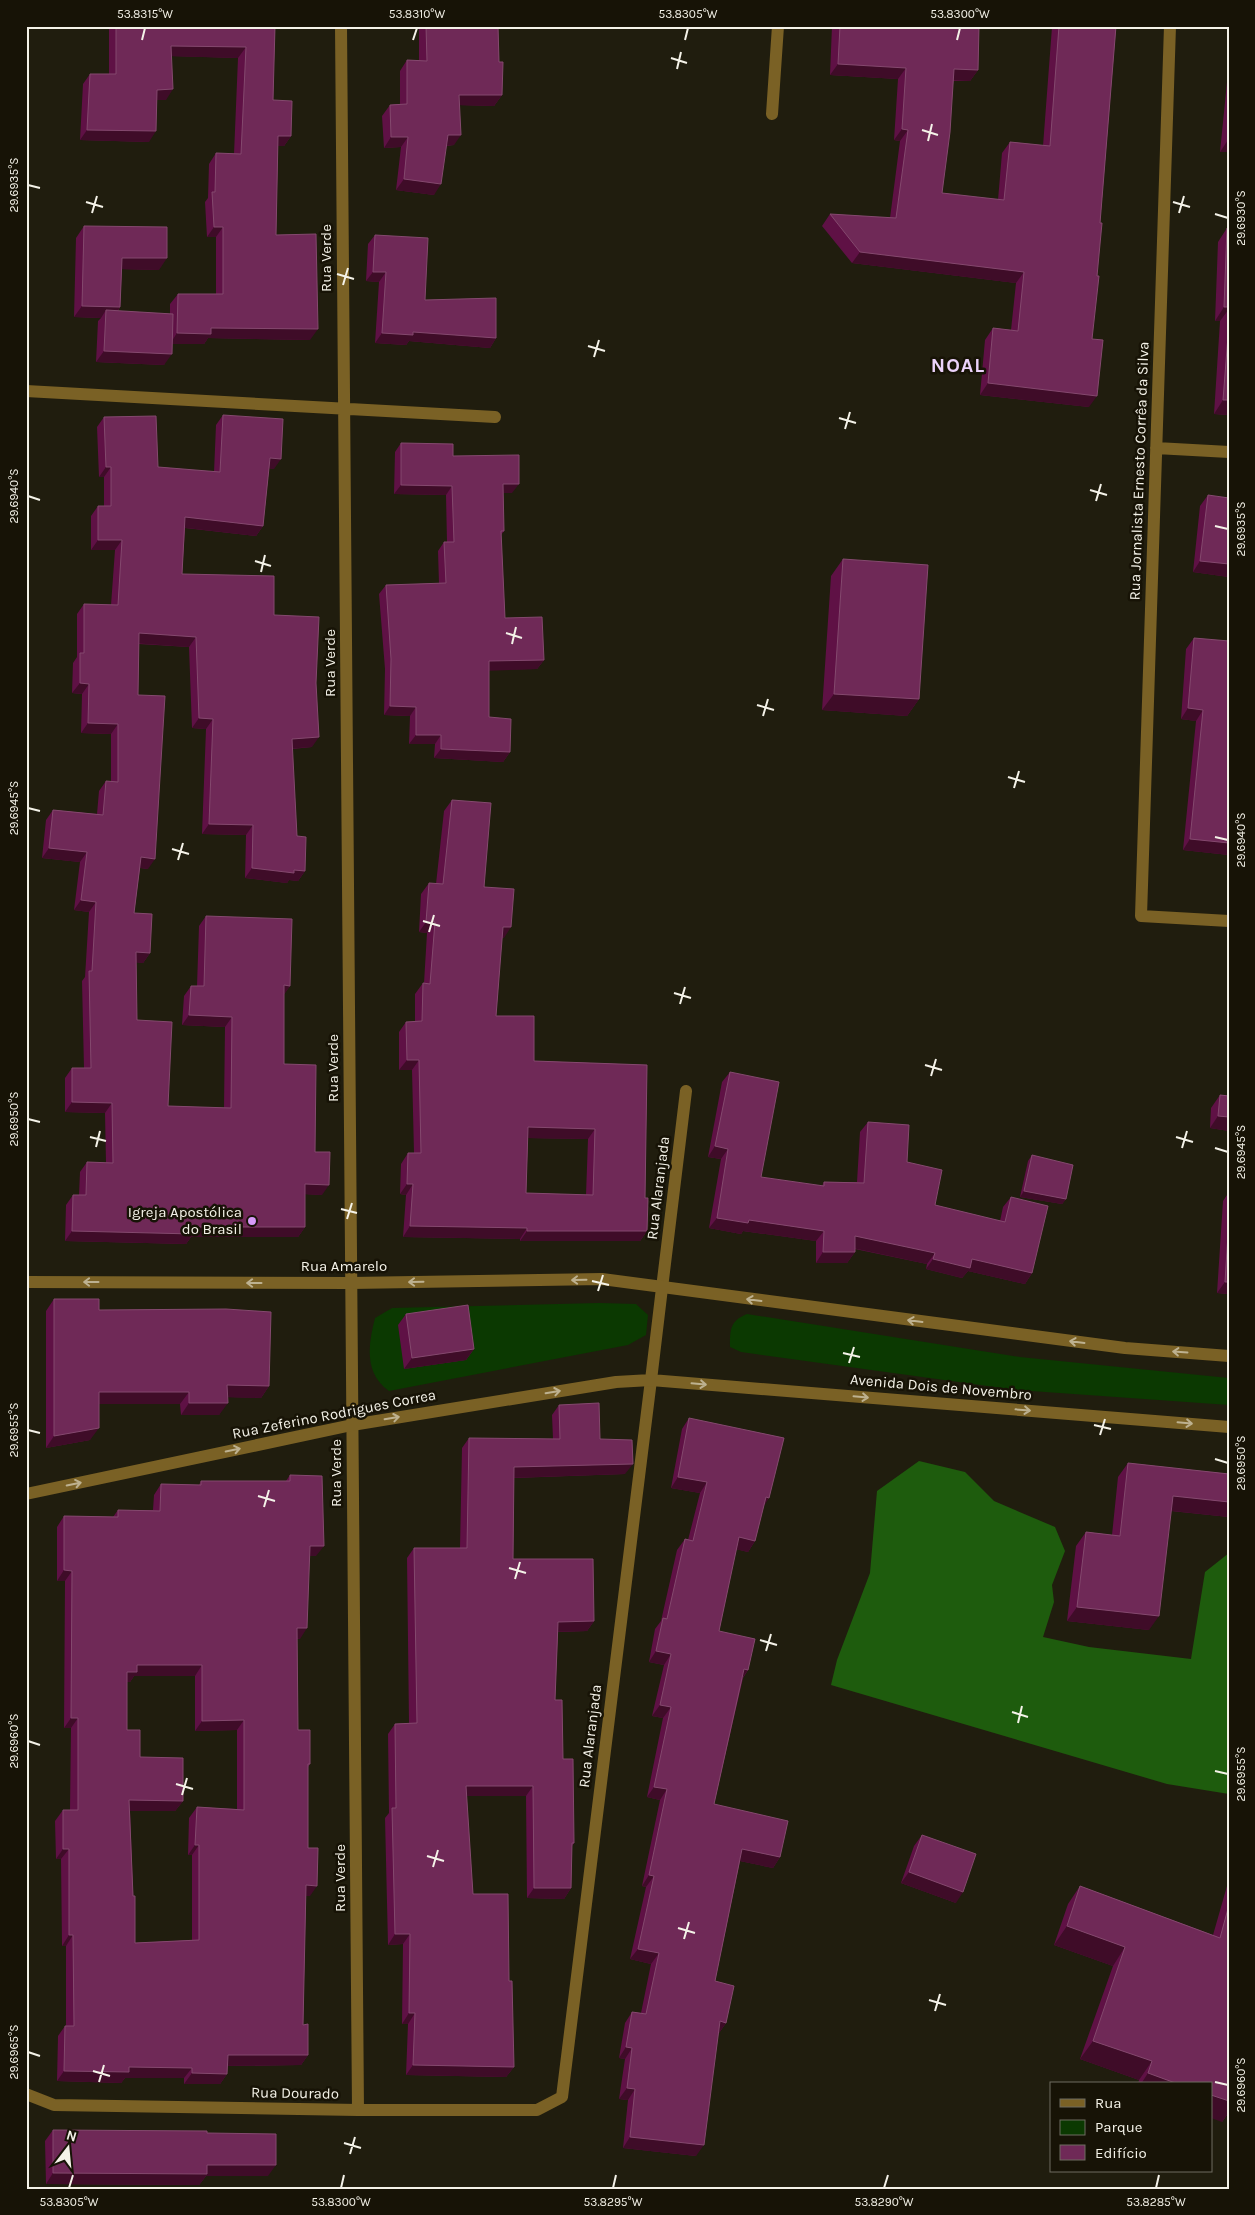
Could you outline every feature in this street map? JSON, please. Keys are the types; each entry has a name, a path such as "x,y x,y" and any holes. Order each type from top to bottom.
{"street":[{"name":"Rua Verde","path":"341,26 358,2110"},
{"path":"772,114 778,26"},
{"name":"Rua Jornalista Ernesto Corrêa da Silva","path":"1170,26 1141,916 1229,921"},
{"path":"26,391 495,417"},
{"path":"1156,448 1229,452"},
{"name":"Rua Alaranjada","path":"562,2097 686,1091"},
{"name":"Rua Amarelo","path":"26,1282 351,1283 602,1279 662,1288"},
{"path":"662,1288 1125,1348 1229,1356"},
{"name":"Rua Zeferino Rodrigues Correa","path":"26,1494 352,1425 616,1382 651,1380"},
{"name":"Avenida Dois de Novembro","path":"651,1380 1229,1427"},
{"name":"Rua Dourado","path":"26,2094 54,2105 358,2110 537,2110 562,2097"}],"green space":[{"path":"599,1303 636,1304 648,1315 646,1335 628,1345 389,1391 375,1376 372,1367 370,1348 375,1318 392,1308"},
{"path":"747,1314 1020,1357 1229,1378 1229,1405 1017,1390 741,1352 730,1347 731,1330 737,1320"},
{"path":"919,1461 965,1472 994,1501 1055,1527 1065,1551 1052,1585 1054,1602 1043,1637 1089,1647 1191,1659 1205,1572 1229,1553 1229,1794 1167,1784 831,1685 837,1660 870,1573 877,1491"}],"building":[{"path":"116,26 275,26 273,100 292,101 291,136 278,136 276,235 316,234 318,329 211,328 211,334 177,333 178,294 223,294 223,227 214,227 212,192 215,192 216,153 241,154 246,47 171,46 173,89 157,90 156,131 87,130 90,74 116,74"},
{"path":"426,26 498,26 499,62 503,62 502,95 459,95 461,135 448,135 441,184 404,179 408,137 391,137 390,105 407,104 407,60 427,61"},
{"path":"840,26 979,26 978,70 954,69 950,132 942,193 1004,200 1010,142 1050,146 1059,26 1116,26 1100,223 1102,223 1097,276 1099,276 1092,339 1103,340 1097,396 988,383 993,328 1018,331 1024,272 860,252 830,214 896,218 908,130 902,129 906,68 838,64"},
{"path":"84,226 167,227 167,258 122,258 120,307 82,306"},
{"path":"1227,228 1229,228 1229,307 1224,307"},
{"path":"375,235 428,238 425,300 496,298 496,338 413,332 413,335 382,333 386,272 373,272"},
{"path":"106,310 173,314 172,354 104,351"},
{"path":"1229,323 1229,400 1223,400"},
{"path":"223,415 283,419 281,459 270,458 263,526 185,517 182,574 274,576 274,615 319,617 316,683 319,737 292,739 297,836 306,837 305,871 294,870 294,873 252,868 253,825 209,824 213,719 199,718 196,637 139,633 138,695 165,696 155,859 141,857 134,913 152,914 150,953 136,952 137,1020 172,1022 168,1106 231,1108 232,1017 189,1015 191,986 204,986 206,916 292,919 290,986 284,985 284,1064 316,1065 315,1152 330,1152 329,1185 305,1184 305,1227 193,1227 193,1234 72,1231 73,1195 86,1195 87,1162 113,1163 112,1103 72,1102 72,1068 91,1068 89,971 92,971 96,902 81,900 87,852 49,848 53,810 103,815 106,781 118,782 118,724 88,723 89,684 80,683 80,653 84,653 84,604 118,605 122,540 98,540 98,506 111,506 111,467 106,467 104,417 156,416 158,467 220,472"},
{"path":"401,443 453,444 453,456 519,455 519,484 503,484 504,531 501,531 505,618 542,617 544,660 489,661 489,717 511,719 510,752 441,749 441,735 416,735 416,707 390,706 391,659 386,585 446,583 444,542 454,542 452,486 401,485"},
{"path":"1208,495 1229,498 1229,564 1200,561"},
{"path":"843,559 928,565 919,699 834,694"},
{"path":"1194,638 1229,641 1229,843 1190,839 1203,710 1188,708"},
{"path":"452,800 491,803 484,887 514,889 511,927 503,927 496,1016 534,1016 534,1061 647,1065 645,1198 648,1198 647,1231 527,1231 527,1228 410,1226 413,1184 407,1184 408,1153 421,1153 419,1060 407,1060 406,1022 422,1021 423,983 430,984 435,922 426,922 429,883 443,884","holes":["528,1127 595,1129 593,1195 526,1193"]},
{"path":"730,1072 779,1082 761,1177 824,1186 824,1182 864,1183 868,1122 909,1125 907,1162 942,1170 935,1205 1005,1222 1011,1197 1048,1206 1032,1273 972,1259 970,1268 933,1259 935,1253 855,1236 855,1252 823,1252 824,1231 749,1220 748,1223 717,1218 728,1149 715,1146"},
{"path":"1220,1095 1229,1096 1229,1117 1218,1116"},
{"path":"1032,1155 1073,1165 1066,1199 1024,1191"},
{"path":"1229,1218 1229,1282 1225,1282"},
{"path":"54,1299 99,1299 99,1310 226,1309 271,1312 269,1386 227,1385 228,1403 189,1403 189,1392 99,1392 99,1428 54,1436"},
{"path":"468,1305 474,1349 412,1358 406,1314"},
{"path":"599,1403 600,1439 632,1440 633,1464 514,1467 513,1559 593,1559 594,1621 558,1622 555,1700 562,1700 563,1759 573,1759 574,1843 572,1843 571,1888 534,1888 533,1786 466,1786 473,1894 508,1894 509,1981 512,1981 514,2067 413,2065 415,2013 409,2013 410,1934 395,1934 392,1808 396,1808 395,1724 417,1723 414,1548 467,1548 469,1438 560,1439 559,1405"},
{"path":"689,1418 784,1438 769,1498 766,1497 755,1541 739,1537 719,1631 755,1639 748,1670 744,1669 714,1804 788,1821 780,1857 742,1849 715,1981 734,1986 726,2023 720,2021 704,2145 630,2137 635,2089 627,2088 632,2048 626,2047 632,2012 646,2014 659,1953 638,1949 654,1876 649,1875 667,1789 654,1787 671,1707 660,1705 671,1654 656,1651 663,1618 667,1619 685,1539 693,1541 707,1482 678,1477"},
{"path":"1128,1463 1229,1474 1229,1502 1173,1496 1159,1616 1077,1607 1086,1532 1120,1536"},
{"path":"290,1475 322,1476 324,1546 310,1546 307,1628 297,1628 298,1730 310,1730 308,1848 318,1848 317,1886 306,1885 303,2025 308,2024 308,2055 228,2055 227,2074 192,2073 192,2068 129,2067 129,2072 64,2071 65,2026 74,2026 73,1935 69,1935 69,1849 63,1849 63,1810 78,1810 78,1718 71,1718 72,1571 64,1570 64,1516 118,1517 118,1510 160,1511 161,1484 201,1485 201,1481 290,1481","holes":["137,1665 202,1665 202,1721 244,1720 244,1810 197,1807 195,1845 199,1845 199,1940 135,1943 135,1896 133,1896 129,1800 183,1801 183,1758 140,1757 140,1730 127,1730 127,1672 137,1672"]},
{"path":"922,1835 976,1854 963,1892 909,1872"},
{"path":"1080,1886 1220,1938 1229,1905 1229,2101 1212,2095 1212,2082 1173,2082 1148,2073 1152,2061 1093,2041 1125,1947 1067,1926"},
{"path":"53,2130 207,2131 207,2133 276,2134 276,2165 207,2165 207,2174 53,2173"}],"place":[{"name":"Igreja Apostólica do Brasil","path":"252,1221"}],"district":[{"name":"NOAL","path":"958,365"}]}
